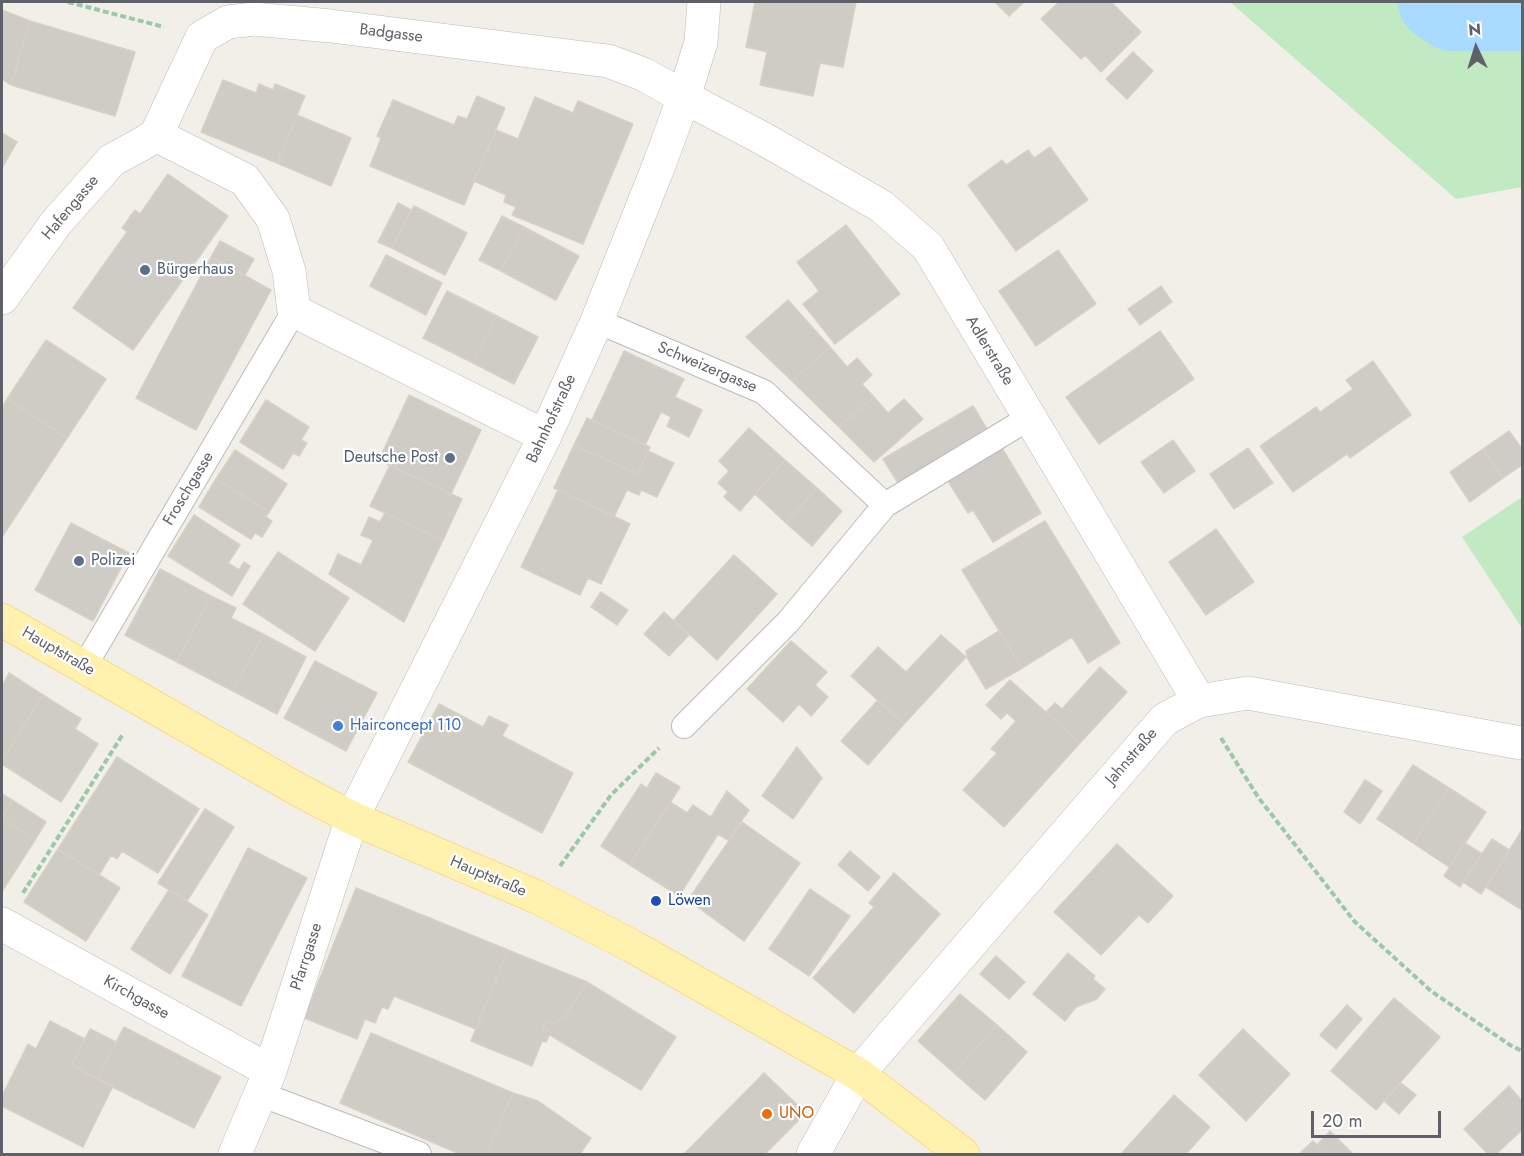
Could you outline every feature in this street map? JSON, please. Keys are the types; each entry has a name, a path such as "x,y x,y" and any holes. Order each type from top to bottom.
{"main road":[{"name":"Hauptstraße","path":"2,620 297,789 352,818 537,897 632,946 858,1074 963,1155"}],"street":[{"name":"Bahnhofstraße","path":"352,818 545,436 597,321 684,97 701,42 704,2"},
{"name":"Badgasse","path":"202,37 228,22 254,19 331,26 608,61 643,74 684,97"},
{"path":"202,37 156,135 245,180 273,219 289,271 294,311 545,436"},
{"name":"Adlerstraße","path":"684,97 762,138 881,206 928,247 1199,701"},
{"name":"Hafengasse","path":"2,298 56,223 112,160 156,135"},
{"name":"Jahnstraße","path":"813,1155 858,1074 1165,719 1199,701 1248,693 1522,743"},
{"name":"Pfarrgasse","path":"235,1155 265,1083 352,818"},
{"name":"Kirchgasse","path":"2,924 265,1083"}],"lane":[{"name":"Froschgasse","path":"84,667 294,311"},
{"name":"Schweizergasse","path":"597,321 764,393 885,505"},
{"path":"684,726 788,622 885,505 1029,418"},
{"path":"265,1083 418,1155"}],"path":[{"path":"68,2 202,37"},
{"path":"2,924 144,700"},
{"path":"1199,701 1258,796 1354,921 1431,991 1522,1051"},
{"path":"537,897 611,795 684,726"}],"green space":[{"path":"1230,2 1522,2 1522,187 1456,199"},
{"path":"1522,497 1522,628 1462,537"}],"building":[{"path":"755,2 856,2 843,67 820,63 813,96 760,85 767,52 746,47"},
{"path":"995,2 1024,2 1009,16"},
{"path":"1059,2 1111,2 1141,32 1101,72 1085,55 1081,59 1041,19"},
{"path":"2,10 30,21 11,85 2,79"},
{"path":"30,21 135,52 115,116 11,85"},
{"path":"1133,52 1153,71 1127,99 1106,79"},
{"path":"223,80 256,93 259,84 273,90 275,84 305,96 277,163 201,132"},
{"path":"477,96 505,108 464,205 370,166 381,138 377,136 393,100 454,125 458,116 467,119"},
{"path":"535,97 573,113 578,101 633,124 583,244 512,215 516,207 504,202 506,195 474,181 496,130 518,139"},
{"path":"297,115 351,138 331,186 277,163"},
{"path":"2,133 17,142 2,168"},
{"path":"1050,147 1088,200 1016,251 968,185 1002,160 1006,165 1028,150 1034,158"},
{"name":"Bürgerhaus","path":"168,174 228,216 133,350 73,308 127,232 122,228 135,210 140,214"},
{"path":"398,203 411,210 392,248 378,242"},
{"path":"414,206 467,233 445,275 392,248"},
{"path":"502,216 524,227 501,271 479,260"},
{"path":"846,225 900,294 835,344 803,304 819,291 797,262"},
{"path":"524,227 579,256 556,300 501,271"},
{"path":"220,241 254,259 245,275 211,257"},
{"path":"1058,250 1096,304 1036,346 999,291"},
{"path":"386,255 442,283 426,315 370,286"},
{"path":"211,257 271,290 196,430 136,398"},
{"path":"1161,286 1172,302 1140,325 1128,309"},
{"path":"447,291 497,316 473,363 423,338"},
{"path":"788,300 830,347 792,381 746,337"},
{"path":"497,316 538,337 514,384 473,363"},
{"path":"1160,331 1194,379 1099,444 1066,397"},
{"path":"46,340 106,379 67,438 7,399"},
{"path":"830,347 847,367 857,358 872,375 862,384 874,397 839,427 792,381"},
{"path":"624,351 684,379 675,397 702,410 689,437 667,426 671,417 661,412 645,445 592,420"},
{"path":"1373,361 1411,415 1350,458 1347,454 1293,492 1260,446 1316,407 1320,412 1353,389 1346,380"},
{"path":"409,395 481,430 451,494 379,460"},
{"path":"874,397 888,413 904,399 923,419 874,462 839,427"},
{"path":"7,399 67,438 2,537 2,408"},
{"path":"266,400 309,427 301,440 307,443 299,456 293,453 283,469 240,442"},
{"path":"973,406 987,429 898,483 883,459"},
{"path":"587,418 650,447 637,474 574,445"},
{"path":"749,428 785,460 740,511 724,497 728,492 718,483 729,471 719,461"},
{"path":"1509,431 1522,449 1522,465 1503,478 1483,449"},
{"path":"1173,440 1195,471 1164,493 1141,462"},
{"path":"574,445 637,474 648,451 674,463 657,497 641,490 639,495 627,490 614,517 554,488"},
{"path":"1002,448 1041,513 993,542 973,510 968,513 948,481"},
{"path":"1248,448 1273,483 1234,509 1210,474"},
{"path":"1483,449 1503,478 1470,502 1450,472"},
{"path":"235,450 287,484 269,512 216,479"},
{"path":"785,460 817,488 786,523 755,494"},
{"path":"390,465 462,499 443,540 370,506"},
{"path":"216,479 269,512 266,517 272,521 262,537 255,533 251,539 199,507"},
{"path":"817,488 842,511 812,546 786,523"},
{"path":"558,490 630,524 601,584 588,578 580,595 521,567"},
{"path":"385,513 443,540 404,622 329,574 338,554 361,565 373,540 361,535 369,517 380,522"},
{"path":"194,515 240,545 228,563 239,570 244,562 250,566 232,596 168,556"},
{"path":"1045,521 1120,643 1088,663 1072,637 1022,668 962,570"},
{"path":"71,523 129,553 93,621 35,590"},
{"path":"1216,529 1254,582 1206,615 1169,562"},
{"path":"278,552 349,598 315,651 243,604"},
{"path":"734,555 777,594 717,660 674,620"},
{"path":"160,569 211,596 177,662 125,635"},
{"path":"601,592 628,610 617,625 591,607"},
{"path":"211,596 236,608 231,618 263,634 233,691 177,662"},
{"path":"664,612 689,635 669,656 644,634"},
{"path":"999,631 1022,668 986,689 968,659 966,651"},
{"path":"263,634 306,657 277,714 233,691"},
{"path":"941,635 966,657 904,724 851,676 878,647 906,672"},
{"path":"791,641 827,672 815,685 828,697 811,716 799,704 783,722 747,689"},
{"path":"315,661 377,693 346,751 284,718"},
{"path":"1100,667 1127,692 1080,743 1046,712 1055,703 1062,709"},
{"path":"9,673 43,695 2,760 2,686"},
{"path":"1010,680 1080,743 1004,827 963,790 997,753 991,749 1016,721 1007,713 1001,719 986,705"},
{"path":"43,695 81,719 75,729 98,744 61,802 2,764 2,760"},
{"path":"878,700 904,724 868,765 841,741"},
{"path":"439,704 483,727 489,716 508,725 502,736 573,773 542,833 408,762"},
{"path":"797,747 822,778 793,819 762,796"},
{"path":"117,757 199,809 158,873 122,851 117,859 111,855 99,875 58,849"},
{"path":"1413,765 1449,788 1413,843 1377,819"},
{"path":"656,773 680,787 630,865 601,846 641,784 647,788"},
{"path":"1365,780 1382,791 1360,824 1344,812"},
{"path":"1449,788 1486,812 1449,867 1413,843"},
{"path":"727,791 749,810 728,840 718,834 679,896 630,865 670,802 687,813 693,805 711,817"},
{"path":"2,794 12,800 2,817"},
{"path":"12,800 46,822 35,840 2,818"},
{"path":"205,809 234,827 187,901 158,883"},
{"path":"2,818 35,840 3,890 2,889"},
{"path":"742,822 800,863 744,941 688,900"},
{"path":"1522,830 1522,910 1486,887"},
{"path":"1492,839 1509,850 1481,894 1463,882"},
{"path":"1465,843 1482,854 1460,887 1444,876"},
{"path":"1117,844 1173,896 1148,923 1139,915 1101,955 1054,912"},
{"path":"248,848 307,878 241,1006 182,976"},
{"path":"58,849 120,888 86,941 24,902"},
{"path":"850,851 880,877 868,891 838,865"},
{"path":"894,873 940,914 854,1013 813,978 874,907 869,903"},
{"path":"356,888 508,950 476,1029 394,996 388,1009 382,1007 375,1023 365,1019 357,1039 304,1018"},
{"path":"810,889 850,916 809,976 769,949"},
{"path":"169,890 208,915 170,974 131,949"},
{"path":"508,950 587,982 565,1016 555,1023 547,1020 543,1029 551,1032 546,1042 542,1041 532,1066 471,1041"},
{"path":"1068,953 1095,976 1093,979 1105,989 1097,999 1076,1007 1065,1021 1033,994"},
{"path":"996,956 1025,982 1009,999 980,974"},
{"path":"587,982 676,1037 641,1090 543,1029 547,1020 555,1023 565,1016"},
{"path":"960,994 997,1025 954,1073 918,1041"},
{"path":"1394,998 1440,1037 1376,1110 1331,1071"},
{"path":"1347,1005 1362,1019 1336,1049 1320,1035"},
{"path":"50,1021 85,1039 72,1065 113,1086 83,1147 2,1106 2,1096 28,1044 36,1049"},
{"path":"997,1025 1027,1052 985,1100 954,1073"},
{"path":"124,1027 221,1077 194,1128 97,1079"},
{"path":"90,1029 116,1042 97,1079 72,1065"},
{"path":"1243,1029 1290,1074 1246,1121 1199,1075"},
{"path":"371,1033 513,1093 486,1154 460,1154 340,1103"},
{"path":"764,1073 806,1113 765,1154 684,1154"},
{"path":"1401,1083 1416,1095 1399,1114 1384,1101"},
{"path":"1509,1086 1522,1101 1522,1130 1496,1154 1488,1154 1464,1129"},
{"path":"513,1093 538,1101 591,1138 580,1154 486,1154"},
{"path":"1174,1095 1210,1127 1186,1154 1121,1154"},
{"path":"1330,1131 1353,1154 1327,1154 1317,1145"},
{"path":"1313,1141 1327,1154 1299,1154"}],"waterway":[{"path":"1437,2 1452,12 1522,12"}],"place":[{"name":"Bürgerhaus","path":"145,270"},
{"name":"Deutsche Post","path":"450,458"},
{"name":"Polizei","path":"79,561"},
{"name":"Hairconcept 110","path":"338,726"},
{"name":"Löwen","path":"656,901"},
{"name":"UNO","path":"767,1114"}]}
